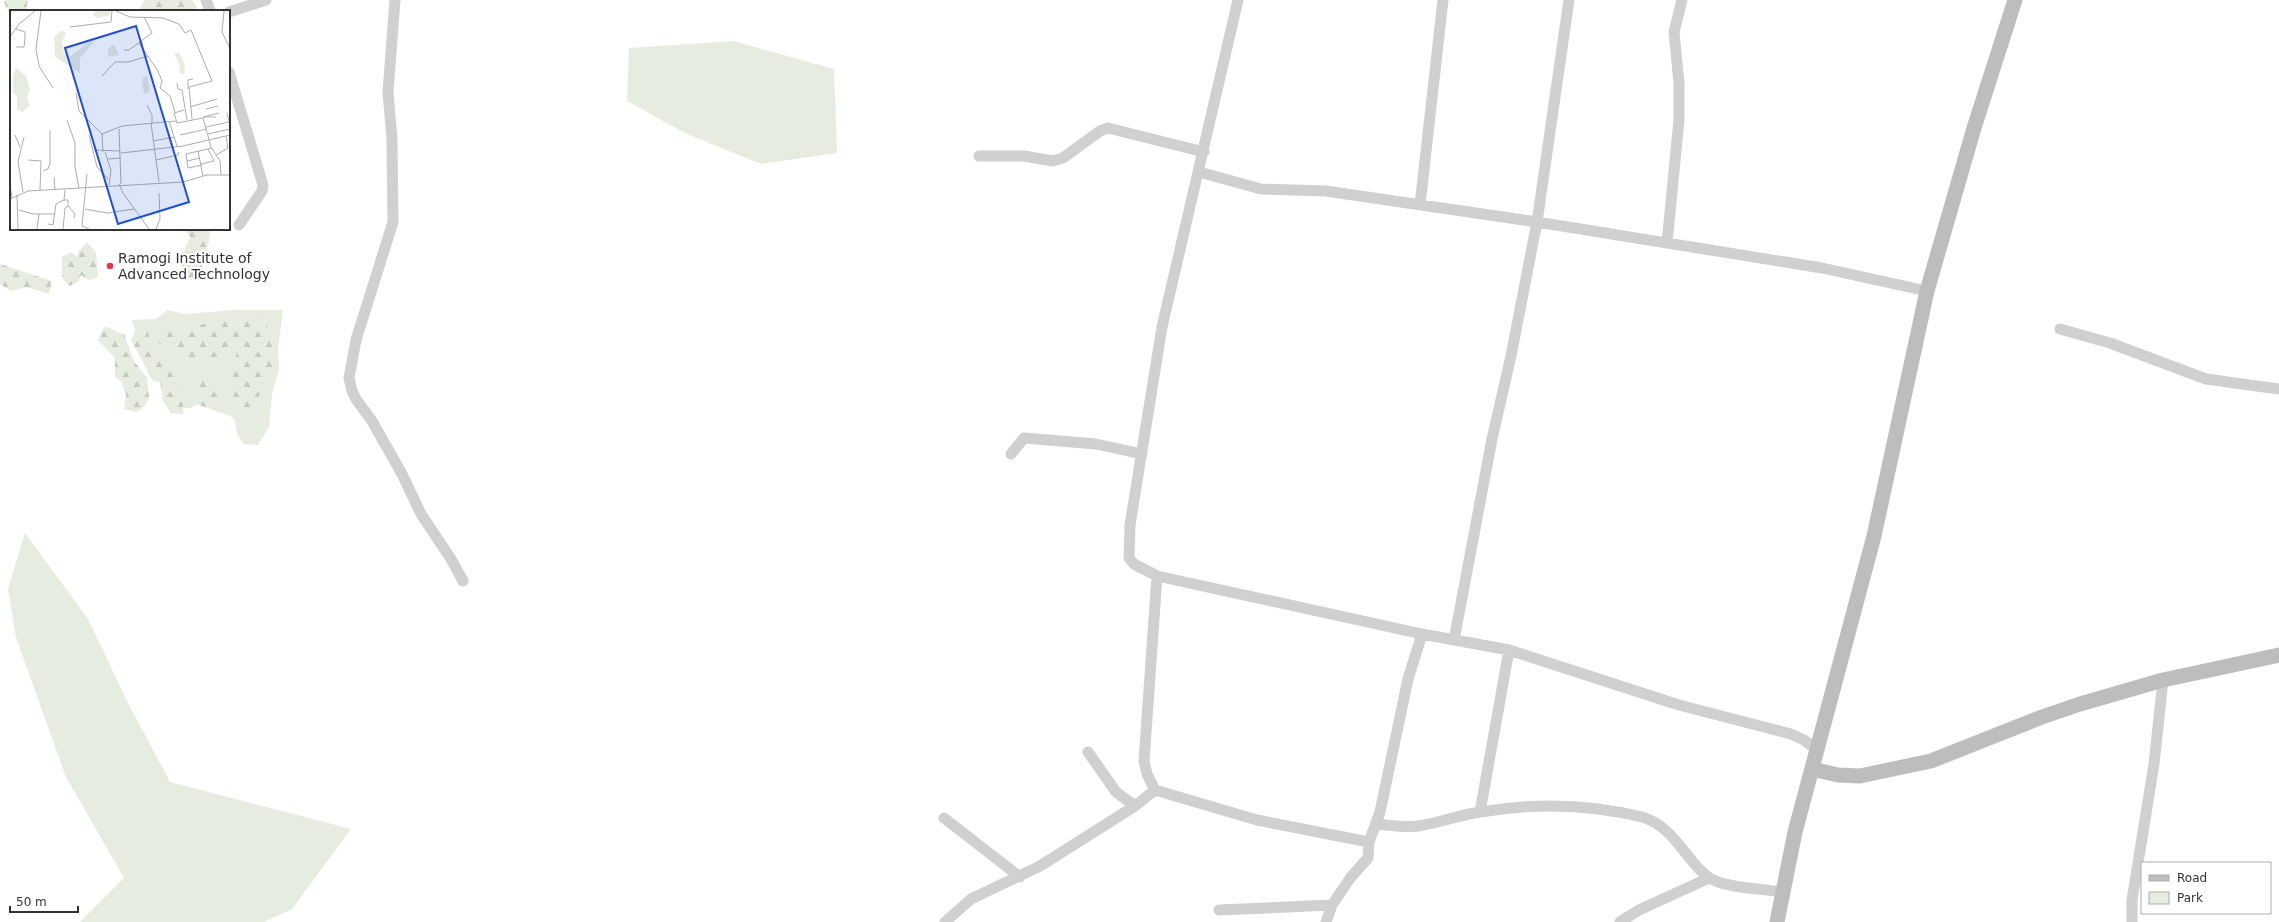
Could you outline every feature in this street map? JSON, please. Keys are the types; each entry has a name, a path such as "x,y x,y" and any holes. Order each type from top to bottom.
{"main road":[{"path":"1777,922 1795,832 1816,749 1844,654 1874,536 1927,291 1974,128 2015,0"},
{"path":"1812,769 1838,775 1860,776 1932,761 2042,717 2163,680 2279,655"}],"street":[{"path":"206,0 210,10"},
{"path":"230,12 266,0"},
{"path":"395,0 388,92 392,139 393,222 356,340 349,378 352,391 356,399 372,421 402,474 420,514 451,559 463,581"},
{"path":"1238,0 1204,152 1180,242 1162,327 1130,525 1129,558 1134,564 1157,576 1422,634 1509,650 1679,705 1791,734 1804,740 1816,749"},
{"path":"1420,205 1444,0"},
{"path":"1454,640 1492,439 1511,356 1537,222 1569,0"},
{"path":"1667,243 1679,120 1679,83 1674,32 1682,0"},
{"path":"230,75 263,185 262,191 239,225"},
{"path":"978,156 1024,156 1053,161 1063,158 1100,131 1108,128 1204,152"},
{"path":"1199,172 1261,189 1326,191 1537,222 1822,268 1927,291"},
{"path":"2060,329 2110,343 2206,379 2279,389"},
{"path":"1011,454 1024,438 1032,438 1060,442 1096,444 1142,454"},
{"path":"1157,576 1144,762 1147,774 1155,790 1257,820 1370,842"},
{"path":"1326,922 1332,905 1351,876 1368,858 1370,842 1380,812 1408,679 1422,634"},
{"path":"1480,812 1509,650"},
{"path":"2132,922 2132,900 2154,764 2163,680"},
{"path":"1088,752 1116,792 1135,806"},
{"path":"945,922 971,899 1020,877 1135,806 1155,790"},
{"path":"1376,824 1417,826 1480,812 1567,805 1643,818 1665,831 1680,844 1709,878 1726,884 1782,892"},
{"path":"944,818 1020,877"},
{"path":"1620,922 1639,910 1709,878"},
{"path":"1219,910 1332,905"}],"green space":[{"path":"5,0 28,0 26,10 10,10 10,15 4,2"},
{"path":"145,0 192,0 198,10 139,10"},
{"path":"733,41 834,69 837,153 761,164 687,134 627,101 629,48"},
{"path":"186,230 210,230 210,236 198,281 186,277 179,256 184,252 190,237"},
{"path":"87,242 96,253 98,277 89,280 81,275 78,282 69,286 62,277 62,257 71,252 77,257 79,251"},
{"path":"0,264 52,281 49,294 26,287 11,291 0,284"},
{"path":"168,310 185,314 234,310 283,310 278,349 279,370 272,394 269,427 258,445 244,444 237,434 235,420 229,415 218,412 215,403 207,400 190,408 175,409 139,344 132,320 156,319"},
{"path":"256,316 266,321 272,342 274,363 268,382 259,395 256,411 246,411 239,398 230,395 237,350 211,359 196,360 180,355 151,339 166,328 193,327 214,321 229,320 241,324"},
{"path":"104,327 124,334 134,361 147,378 149,398 145,406 137,412 124,409 126,395 121,381 115,377 115,358 98,340"},
{"path":"135,331 148,331 149,338 155,349 174,374 181,394 183,414 171,413 163,401 160,382 153,381 131,340"},
{"path":"196,379 216,383 222,389 226,399 218,412 194,403 197,394 194,387"},
{"path":"25,533 88,619 128,703 170,782 351,829 292,909 264,922 80,922 124,878 66,777 16,637 8,589"}],"place":[{"name":"Ramogi Institute of Advanced Technology","path":"110,266"}]}
